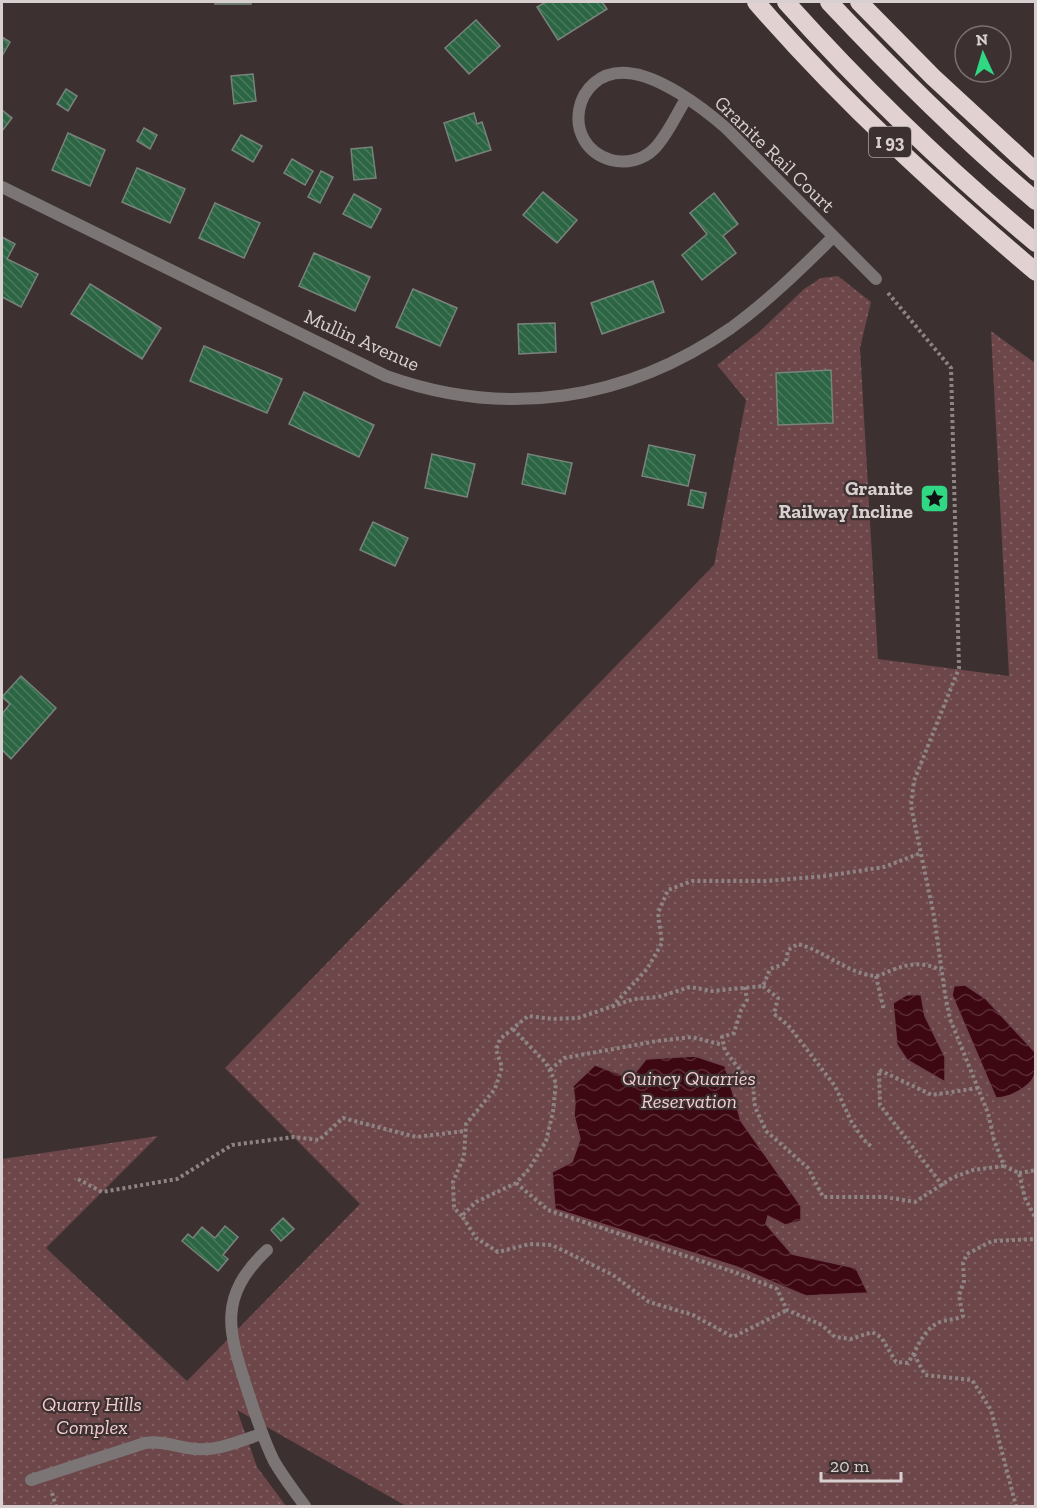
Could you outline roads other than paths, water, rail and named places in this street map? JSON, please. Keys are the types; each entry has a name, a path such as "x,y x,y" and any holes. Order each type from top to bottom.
{"highway":[{"name":"I 93","path":"756,2 892,145 1035,272"},
{"name":"I 93","path":"786,2 840,61 908,129 1035,243"},
{"path":"829,2 910,85 1035,201"},
{"path":"859,2 942,86 1035,172"}],"street":[{"name":"Granite Rail Court","path":"686,99 661,141 648,154 630,161 618,162 605,158 590,147 582,136 579,106 586,91 600,78 620,72 636,74 662,84 686,99 726,128 876,279"},
{"name":"Mullin Avenue","path":"2,187 386,376 450,394 499,400 548,398 597,390 646,375 670,364 712,341 751,312 794,276 833,237"},
{"path":"267,1250 241,1280 236,1292 231,1318 232,1345 262,1434 275,1462 306,1506"},
{"path":"31,1480 145,1443 156,1442 188,1449 210,1449 262,1434"}],"water":[{"path":"965,985 986,999 1035,1052 1035,1072 1032,1080 1011,1095 996,1098 952,995 954,986"},
{"path":"921,994 925,1016 945,1057 945,1082 907,1060 897,1045 893,1003 906,995"},
{"path":"695,1056 725,1066 741,1121 801,1206 801,1221 785,1225 768,1216 766,1224 792,1254 856,1268 868,1293 806,1296 737,1267 555,1209 552,1172 572,1162 580,1139 574,1116 573,1086 595,1065 631,1078 646,1059"}],"place":[{"name":"Granite Railway Incline","path":"934,499"}],"park label":[{"name":"Quincy Quarries Reservation","path":"689,1090"},
{"name":"Quarry Hills Complex","path":"92,1416"}]}
